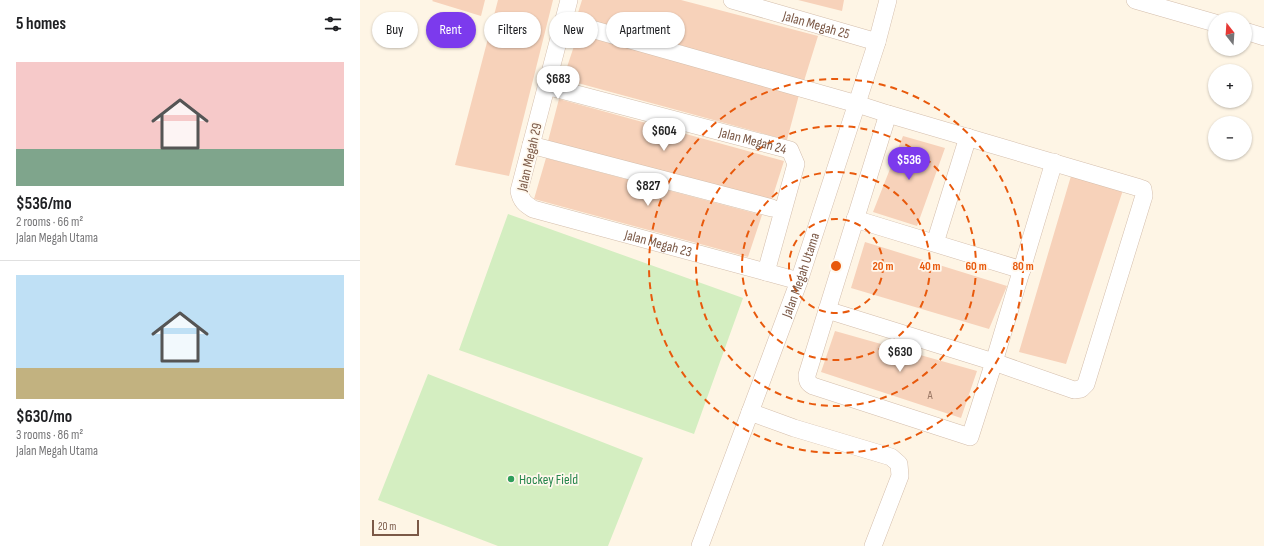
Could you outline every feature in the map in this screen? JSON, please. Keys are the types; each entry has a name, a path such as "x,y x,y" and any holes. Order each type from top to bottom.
{"street":[{"name":"Jalan Megah 29","path":"566,12 569,0"},
{"name":"Jalan Megah 25","path":"732,0 878,42"},
{"name":"Jalan Megah Utama","path":"700,546 799,281 878,42 888,0"},
{"path":"1135,0 1208,21"},
{"path":"598,31 857,104 1143,189 1144,196 1086,384 1081,389 1074,390 994,362 827,310"},
{"path":"1252,33 1264,37"},
{"name":"Jalan Megah 29","path":"520,198 519,191 556,48"},
{"name":"Jalan Megah 24","path":"546,86 790,150 796,164 766,272"},
{"path":"888,114 807,375 807,380 809,384 970,437 1054,162"},
{"path":"935,243 968,137"},
{"path":"531,144 772,208"},
{"name":"Jalan Megah 23","path":"520,198 525,205 533,209 799,281"},
{"path":"855,219 1022,270"},
{"path":"750,412 794,428 891,457 899,464 900,476 873,546"}],"green space":[{"path":"508,214 743,298 694,434 459,350"},
{"name":"Hockey Field","path":"428,374 643,458 608,546 498,546 378,500"}],"building":[{"path":"485,0 481,16 476,14 476,12 468,12 432,1"},
{"path":"498,0 553,0 541,48 541,12 495,12"},
{"path":"582,0 681,0 818,36 804,81 685,47 685,12 606,12 606,24 598,22 598,12 578,12"},
{"path":"798,0 844,0 842,11"},
{"path":"598,39 606,41 606,48 633,48 800,91 787,140 563,79 573,48 598,48"},
{"path":"485,48 541,48 509,176 455,165"},
{"path":"559,99 784,161 770,205 547,145"},
{"path":"903,136 945,148 917,226 873,212"},
{"path":"546,158 762,215 748,257 534,199"},
{"path":"1071,176 1123,190 1066,364 1019,352"},
{"path":"865,242 1007,286 989,329 851,288"},
{"path":"835,331 977,371 961,418 821,372"}],"place":[{"name":"Hockey Field","path":"511,479"}]}
